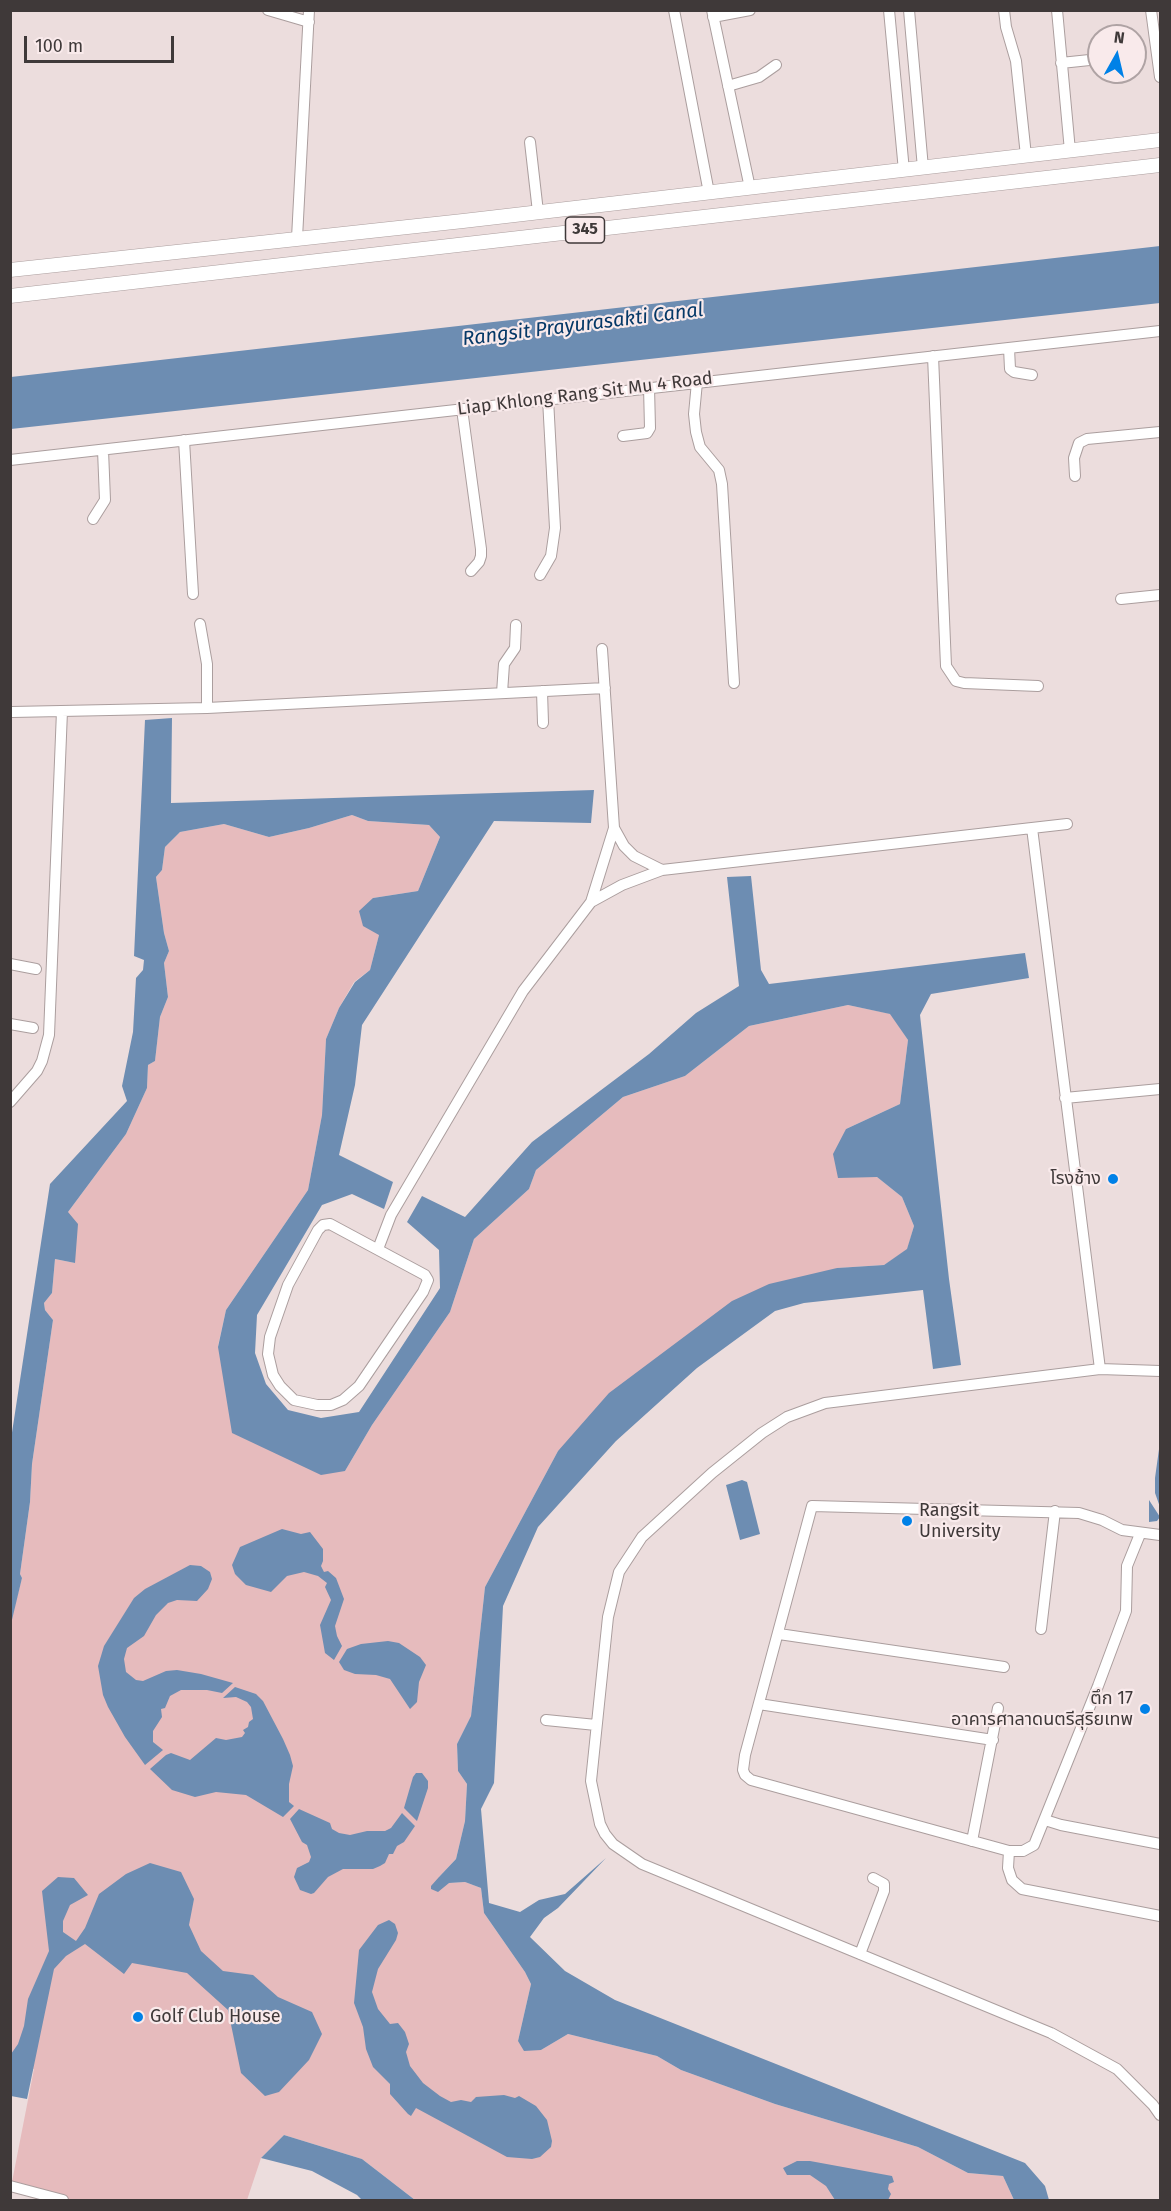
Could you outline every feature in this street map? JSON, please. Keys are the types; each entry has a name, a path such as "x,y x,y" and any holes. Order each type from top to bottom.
{"main road":[{"name":"345","path":"10,270 904,171 1161,140"},
{"name":"345","path":"10,296 1161,165"}],"street":[{"path":"268,10 309,16 297,238"},
{"path":"674,10 709,193"},
{"path":"750,10 713,14 750,188"},
{"path":"889,10 904,171"},
{"path":"909,10 923,168"},
{"path":"1004,10 1006,27 1016,61 1026,156"},
{"path":"1058,10 1070,151"},
{"path":"1151,10 1161,77"},
{"path":"1061,63 1087,60"},
{"path":"728,86 759,77 776,65"},
{"path":"530,142 538,212"},
{"name":"Liap Khlong Rang Sit Mu 4 Road","path":"10,460 1161,331"},
{"path":"1009,348 1010,369 1014,372 1032,375"},
{"path":"933,356 946,666 956,681 964,683 1038,686"},
{"path":"697,382 696,432 700,447 719,470 722,484 734,683"},
{"path":"623,436 647,433 650,428 649,387"},
{"path":"540,575 551,556 555,528 548,399"},
{"path":"462,409 481,549 479,562 471,572"},
{"path":"1075,476 1074,458 1079,443 1087,439 1161,432"},
{"path":"184,440 193,594"},
{"path":"93,519 105,500 103,450"},
{"path":"1121,599 1161,595"},
{"path":"200,624 207,664 207,708"},
{"path":"502,693 504,664 515,648 516,625"},
{"path":"378,1249 391,1215 523,992 591,902 614,828 602,649"},
{"path":"12,712 207,708 605,688"},
{"path":"542,691 543,723"},
{"path":"10,1102 37,1071 49,1035 62,711"},
{"path":"591,902 622,885 662,870 1067,824"},
{"path":"614,828 624,846 634,856 662,870"},
{"path":"1032,828 1100,1369"},
{"path":"10,964 36,969"},
{"path":"10,1024 33,1028"},
{"path":"1065,1098 1161,1089"},
{"path":"330,1224 378,1249 425,1275 428,1280 427,1285 359,1386 351,1394 331,1405 317,1405 294,1400 273,1375 268,1354 270,1337 288,1285 318,1230 322,1225 330,1224"},
{"path":"1161,1371 1100,1369 825,1403 787,1417 762,1433 720,1466 642,1537 619,1572 610,1607 591,1781 600,1824 613,1844 642,1864 1067,2042 1116,2069 1157,2102 1161,2115"},
{"path":"1140,1534 1127,1566 1126,1611 1034,1845 1023,1851 1009,1851 752,1780 745,1775 743,1764 812,1506 1055,1511 1079,1513 1102,1520 1122,1530 1161,1535"},
{"path":"1041,1629 1055,1511"},
{"path":"779,1634 1004,1667"},
{"path":"759,1704 993,1740"},
{"path":"972,1841 998,1708"},
{"path":"546,1720 596,1725"},
{"path":"1045,1820 1161,1844"},
{"path":"1009,1851 1008,1868 1012,1880 1022,1889 1161,1916"},
{"path":"860,1954 884,1891 884,1884 873,1878"},
{"path":"10,2186 63,2200"}],"shaded area":[{"path":"352,815 368,821 429,825 440,837 418,891 373,898 379,935 370,970 354,982 339,1008 326,1039 322,1115 308,1190 226,1310 218,1346 345,1471 372,1425 450,1312 474,1239 529,1189 536,1170 623,1097 685,1076 749,1026 848,1005 891,1014 908,1040 900,1104 846,1129 838,1177 877,1177 902,1197 914,1226 907,1250 884,1265 837,1268 558,1451 485,1587 471,1716 457,1744 458,1771 467,1784 465,1821 456,1859 439,1877 449,1883 465,1882 481,1888 484,1913 531,1984 518,2041 541,2050 568,2034 657,2056 681,2070 775,2104 918,2147 968,2173 1003,2176 1014,2200 415,2200 362,2159 284,2135 261,2158 247,2200 64,2200 11,2187 34,2069 11,2065 10,1624 22,1578 20,1574 30,1502 32,1464 53,1320 45,1310 44,1303 52,1293 55,1259 75,1263 68,1212 126,1134 147,1088 148,1065 155,1061 160,1017 168,997 164,963 169,951 164,933 156,877 162,870 165,847 180,832 224,824 269,837"}],"water":[{"name":"Rangsit Prayurasakti Canal","path":"1160,246 1160,303 11,429 11,377"},
{"path":"172,718 171,803 594,790 591,823 494,821 362,1025 355,1085 339,1155 393,1182 384,1209 352,1194 322,1205 257,1315 255,1353 266,1384 288,1410 321,1418 359,1412 440,1288 439,1250 407,1222 422,1196 465,1217 532,1142 649,1054 696,1013 739,986 727,877 751,876 761,970 769,984 1025,953 1029,978 931,994 920,1015 949,1279 961,1365 933,1369 923,1290 804,1303 775,1311 697,1368 616,1441 538,1527 503,1606 494,1783 481,1809 489,1903 520,1912 539,1900 565,1894 606,1858 558,1908 544,1918 530,1937 565,1971 615,2000 1025,2163 1045,2186 1049,2200 1014,2200 1003,2176 968,2173 918,2147 775,2104 681,2070 657,2056 568,2034 541,2050 524,2051 518,2041 531,1984 484,1913 481,1888 465,1882 449,1883 438,1892 431,1889 431,1886 456,1859 465,1821 467,1784 458,1771 457,1744 471,1716 485,1587 558,1451 609,1393 732,1301 769,1284 837,1268 884,1265 907,1249 914,1226 902,1197 877,1177 838,1178 833,1154 846,1129 900,1104 908,1040 890,1014 848,1005 749,1026 685,1076 623,1097 536,1170 529,1189 474,1239 450,1312 372,1425 345,1471 321,1475 232,1433 218,1347 226,1310 308,1190 322,1115 326,1039 339,1008 355,982 370,970 379,935 363,926 359,911 373,898 418,891 440,837 429,825 368,821 352,815 269,837 224,824 180,832 165,847 162,870 156,877 164,933 169,951 164,963 168,997 160,1017 155,1061 148,1065 147,1088 126,1134 68,1212 78,1224 75,1263 55,1259 52,1293 44,1303 45,1310 53,1320 32,1464 30,1502 20,1574 22,1578 11,1624 11,1439 50,1184 127,1101 122,1086 133,1032 136,978 143,970 144,960 134,956 145,720"},
{"path":"1160,1442 1160,1507 1155,1493 1155,1478"},
{"path":"742,1480 747,1482 760,1534 740,1540 726,1485"},
{"path":"1149,1500 1160,1517 1157,1521 1149,1522"},
{"path":"282,1529 301,1534 310,1532 323,1549 321,1566 324,1572 328,1571 336,1578 344,1599 335,1626 342,1646 334,1660 325,1653 320,1625 331,1600 325,1587 327,1583 318,1576 304,1572 287,1576 271,1592 246,1585 235,1574 232,1565 240,1547"},
{"path":"190,1565 201,1566 210,1572 212,1579 208,1589 197,1601 177,1600 168,1603 156,1615 144,1636 127,1648 124,1659 126,1672 136,1680 143,1681 166,1671 177,1670 233,1683 222,1693 207,1690 181,1690 170,1696 165,1708 161,1709 162,1717 153,1731 153,1742 163,1750 145,1765 125,1737 108,1707 103,1695 98,1666 104,1646 134,1598 145,1589"},
{"path":"388,1641 399,1643 420,1657 426,1665 419,1682 417,1702 410,1709 390,1679 376,1675 355,1674 344,1670 339,1662 347,1649 361,1644"},
{"path":"235,1687 256,1694 263,1701 290,1755 293,1766 289,1784 289,1802 294,1806 283,1817 246,1795 216,1792 195,1797 172,1790 150,1769 171,1753 190,1760 216,1738 226,1740 242,1737 245,1733 243,1730 253,1719 251,1707 247,1702 236,1697 223,1698"},
{"path":"416,1773 422,1773 428,1781 428,1788 417,1821 404,1808"},
{"path":"299,1809 330,1823 332,1829 339,1833 350,1835 367,1831 385,1831 391,1828 402,1813 415,1826 393,1854 389,1854 385,1863 373,1869 343,1869 328,1877 311,1894 300,1890 294,1877 297,1868 309,1862 311,1857 307,1845 302,1842 290,1819"},
{"path":"150,1863 181,1872 194,1899 189,1925 201,1951 223,1971 253,1975 278,1997 312,2012 322,2034 309,2060 279,2092 265,2096 241,2073 228,2010 187,1973 132,1963 124,1974 85,1944 66,1956 54,1969 27,2099 11,2096 11,2054 18,2044 24,2026 28,1999 49,1951 42,1891 58,1877 74,1878 88,1895 70,1905 63,1921 63,1932 76,1941 85,1928 99,1894 126,1874"},
{"path":"389,1920 395,1924 398,1933 378,1969 372,1992 378,2009 390,2024 398,2023 405,2032 409,2044 406,2052 410,2066 423,2083 451,2102 461,2100 471,2102 476,2097 504,2095 515,2098 519,2096 536,2106 547,2120 552,2141 551,2147 540,2157 532,2159 507,2157 416,2108 411,2116 390,2094 390,2084 373,2067 354,2003 359,1950 378,1925"},
{"path":"284,2135 362,2159 415,2200 362,2200 357,2195 312,2171 261,2158"},
{"path":"797,2161 810,2161 892,2176 894,2182 889,2184 888,2189 891,2194 888,2200 835,2200 826,2186 810,2175 787,2175 783,2168"}],"place":[{"name":"โรงช้าง","path":"1113,1179"},
{"name":"Rangsit University","path":"907,1521"},
{"name":"ตึก 17 อาคารศาลาดนตรีสุริยเทพ","path":"1145,1709"},
{"name":"Golf Club House","path":"138,2017"}]}
